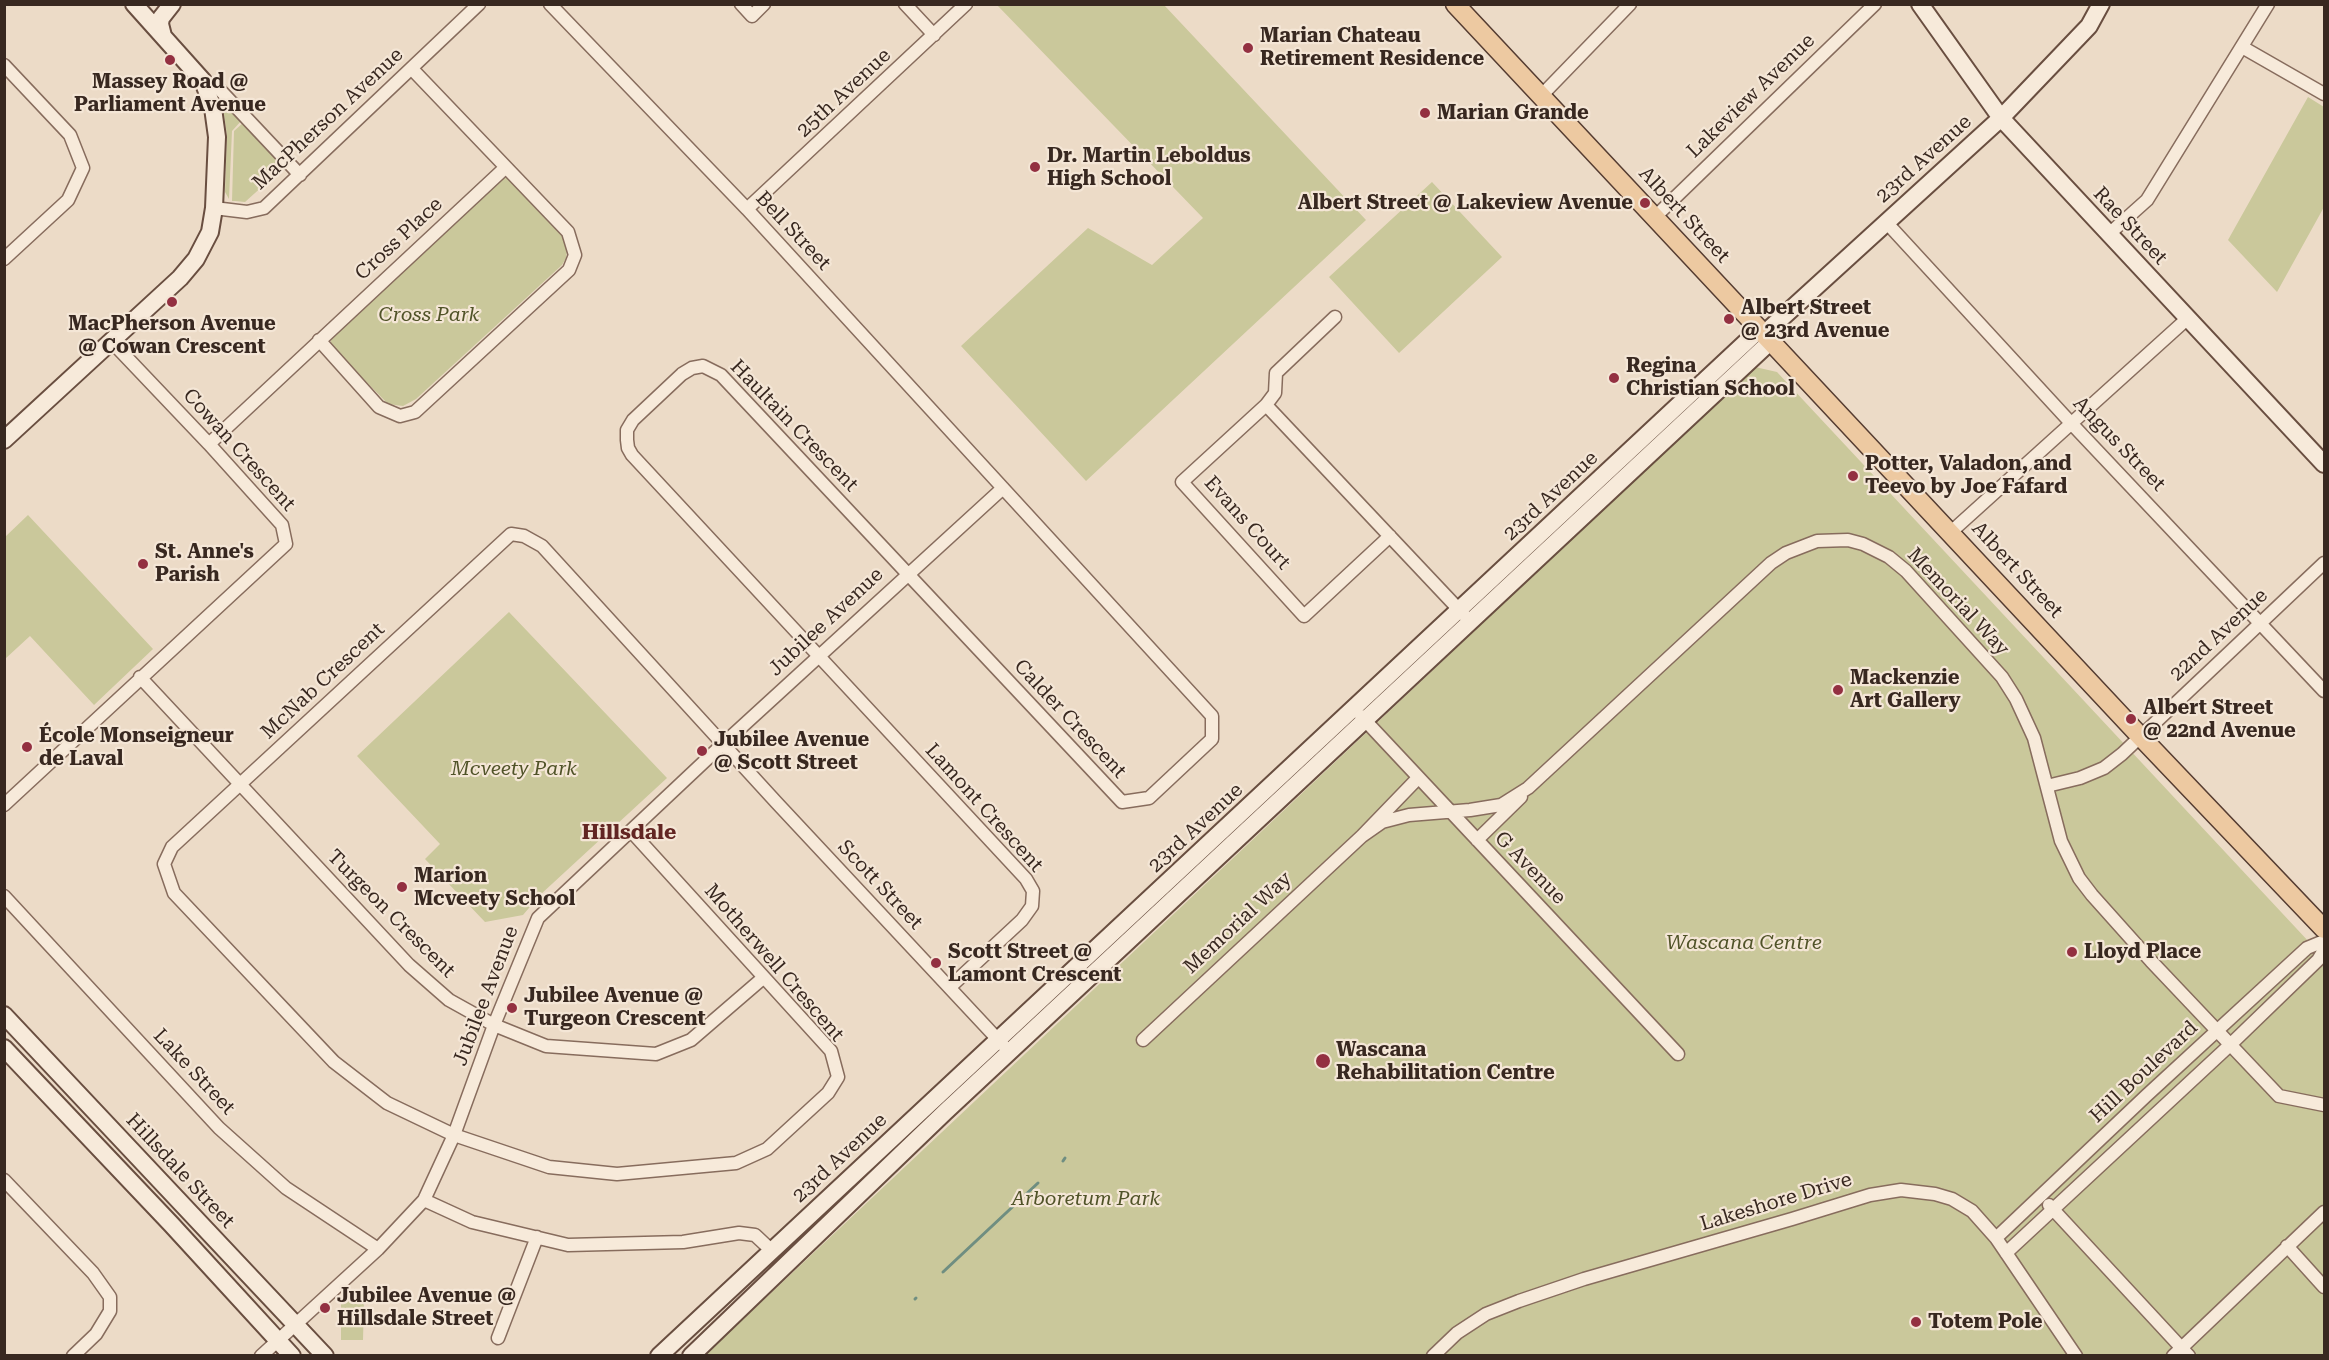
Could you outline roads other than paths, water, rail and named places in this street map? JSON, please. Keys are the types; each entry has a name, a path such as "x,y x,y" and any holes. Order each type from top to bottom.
{"main road":[{"name":"Albert Street","path":"1455,4 2140,736 2325,929"}],"street":[{"name":"MacPherson Avenue","path":"213,208 247,212 264,208 479,4"},
{"name":"Bell Street","path":"550,4 747,209 1003,488"},
{"path":"741,4 752,16 764,4"},
{"path":"905,4 934,35"},
{"name":"25th Avenue","path":"747,209 966,4"},
{"path":"1541,96 1630,4"},
{"name":"Lakeview Avenue","path":"1655,217 1875,4"},
{"name":"Rae Street","path":"1920,4 2001,118 2325,464"},
{"name":"23rd Avenue","path":"691,1356 1004,1046 1886,222 2001,118 2089,26 2101,4"},
{"path":"2109,234 2147,201 2268,4"},
{"path":"143,11 155,18 168,8"},
{"path":"163,36 160,24 168,8"},
{"path":"6,436 180,278 196,259 210,231 217,137 213,108 203,81 143,11"},
{"path":"2242,47 2325,94"},
{"path":"319,340 380,407 400,416 415,412 569,270 575,255 568,232 412,69"},
{"path":"4,259 68,200 83,168 69,135 7,74"},
{"path":"203,81 219,89 300,175"},
{"name":"Cross Place","path":"209,444 506,167"},
{"name":"Angus Street","path":"1886,222 2070,422 2325,692"},
{"path":"1335,317 1276,373 1275,393 1266,405 1465,616"},
{"path":"1951,532 2070,422 2188,318"},
{"name":"Cowan Crescent","path":"4,805 286,544 282,525 112,342"},
{"name":"Haultain Crescent","path":"817,656 632,455 628,448 627,430 633,420 648,405 682,374 692,368 702,366 721,375 906,574"},
{"name":"Evans Court","path":"1266,405 1182,482 1304,616 1390,536"},
{"name":"Jubilee Avenue","path":"261,1356 378,1249 424,1200 454,1135 494,1025 538,918 817,656 1003,488"},
{"name":"Calder Crescent","path":"906,574 1122,802 1149,798 1212,739 1212,716 1003,488"},
{"name":"McNab Crescent","path":"454,1135 387,1103 334,1062 174,893 164,864 172,848 511,534 524,536 542,546 723,744"},
{"name":"Memorial Way","path":"1362,836 1382,822 1408,815 1501,805 1528,788 1771,563 1786,552 1802,545 1832,539 1863,544 1906,571 2002,677 2028,720 2048,786 2061,841 2079,878 2129,937 2279,1096 2325,1105"},
{"name":"22nd Avenue","path":"2048,786 2080,778 2104,768 2325,563"},
{"name":"Lamont Crescent","path":"817,656 1026,879 1033,891 1032,906 1022,920 950,987"},
{"name":"Turgeon Crescent","path":"140,678 409,965 449,1000 494,1025 546,1046 656,1054 691,1040 763,978"},
{"name":"G Avenue","path":"1359,715 1678,1054"},
{"name":"Scott Street","path":"723,744 1004,1046"},
{"name":"Memorial Way","path":"1143,1040 1362,836 1418,778"},
{"path":"1477,840 1509,811 1528,788"},
{"name":"Motherwell Crescent","path":"454,1135 549,1167 617,1174 736,1163 767,1149 828,1093 838,1077 831,1051 631,831"},
{"name":"Lake Street","path":"4,896 219,1128 286,1188 378,1249"},
{"name":"Hill Boulevard","path":"1996,1238 2307,948 2325,941"},
{"name":"Hill Boulevard","path":"2006,1253 2230,1045 2319,960 2325,950"},
{"name":"Hillsdale Street","path":"4,1015 325,1356"},
{"name":"23rd Avenue","path":"659,1356 771,1250 1004,1046"},
{"path":"4,1048 292,1356"},
{"path":"4,1180 93,1273 110,1297 110,1311 96,1334 73,1356"},
{"name":"Lakeshore Drive","path":"1433,1356 1457,1333 1486,1314 1519,1301 1584,1279 1870,1195 1901,1191 1925,1192 1952,1199 1972,1211 1996,1238 2076,1356"},
{"path":"2040,1196 2181,1353 2287,1246 2325,1212"},
{"path":"424,1200 472,1222 568,1245 683,1242 739,1233 754,1235 771,1250"},
{"path":"498,1338 537,1237"},
{"path":"2287,1246 2325,1287"}],"waterway":[{"path":"943,1272 1038,1183"}],"place":[{"name":"Marian Chateau Retirement Residence","path":"1248,48"},
{"name":"Massey Road @ Parliament Avenue","path":"170,60"},
{"name":"Marian Grande","path":"1425,113"},
{"name":"Dr. Martin Leboldus High School","path":"1035,167"},
{"name":"Albert Street @ Lakeview Avenue","path":"1645,203"},
{"name":"MacPherson Avenue @ Cowan Crescent","path":"172,302"},
{"name":"Albert Street @ 23rd Avenue","path":"1729,319"},
{"name":"Regina Christian School","path":"1614,378"},
{"name":"Potter, Valadon, and Teevo by Joe Fafard","path":"1853,476"},
{"name":"St. Anne's Parish","path":"143,564"},
{"name":"Mackenzie Art Gallery","path":"1838,690"},
{"name":"Albert Street @ 22nd Avenue","path":"2131,719"},
{"name":"École Monseigneur de Laval","path":"27,747"},
{"name":"Jubilee Avenue @ Scott Street","path":"702,751"},
{"name":"Marion Mcveety School","path":"402,887"},
{"name":"Lloyd Place","path":"2072,952"},
{"name":"Scott Street @ Lamont Crescent","path":"936,963"},
{"name":"Jubilee Avenue @ Turgeon Crescent","path":"512,1008"},
{"name":"Wascana Rehabilitation Centre","path":"1323,1061"},
{"name":"Jubilee Avenue @ Hillsdale Street","path":"325,1308"},
{"name":"Totem Pole","path":"1916,1322"}],"district":[{"name":"Hillsdale","path":"629,833"}],"park label":[{"name":"Cross Park","path":"429,315"},
{"name":"Mcveety Park","path":"514,769"},
{"name":"Wascana Centre","path":"1744,943"},
{"name":"Arboretum Park","path":"1086,1199"}]}
